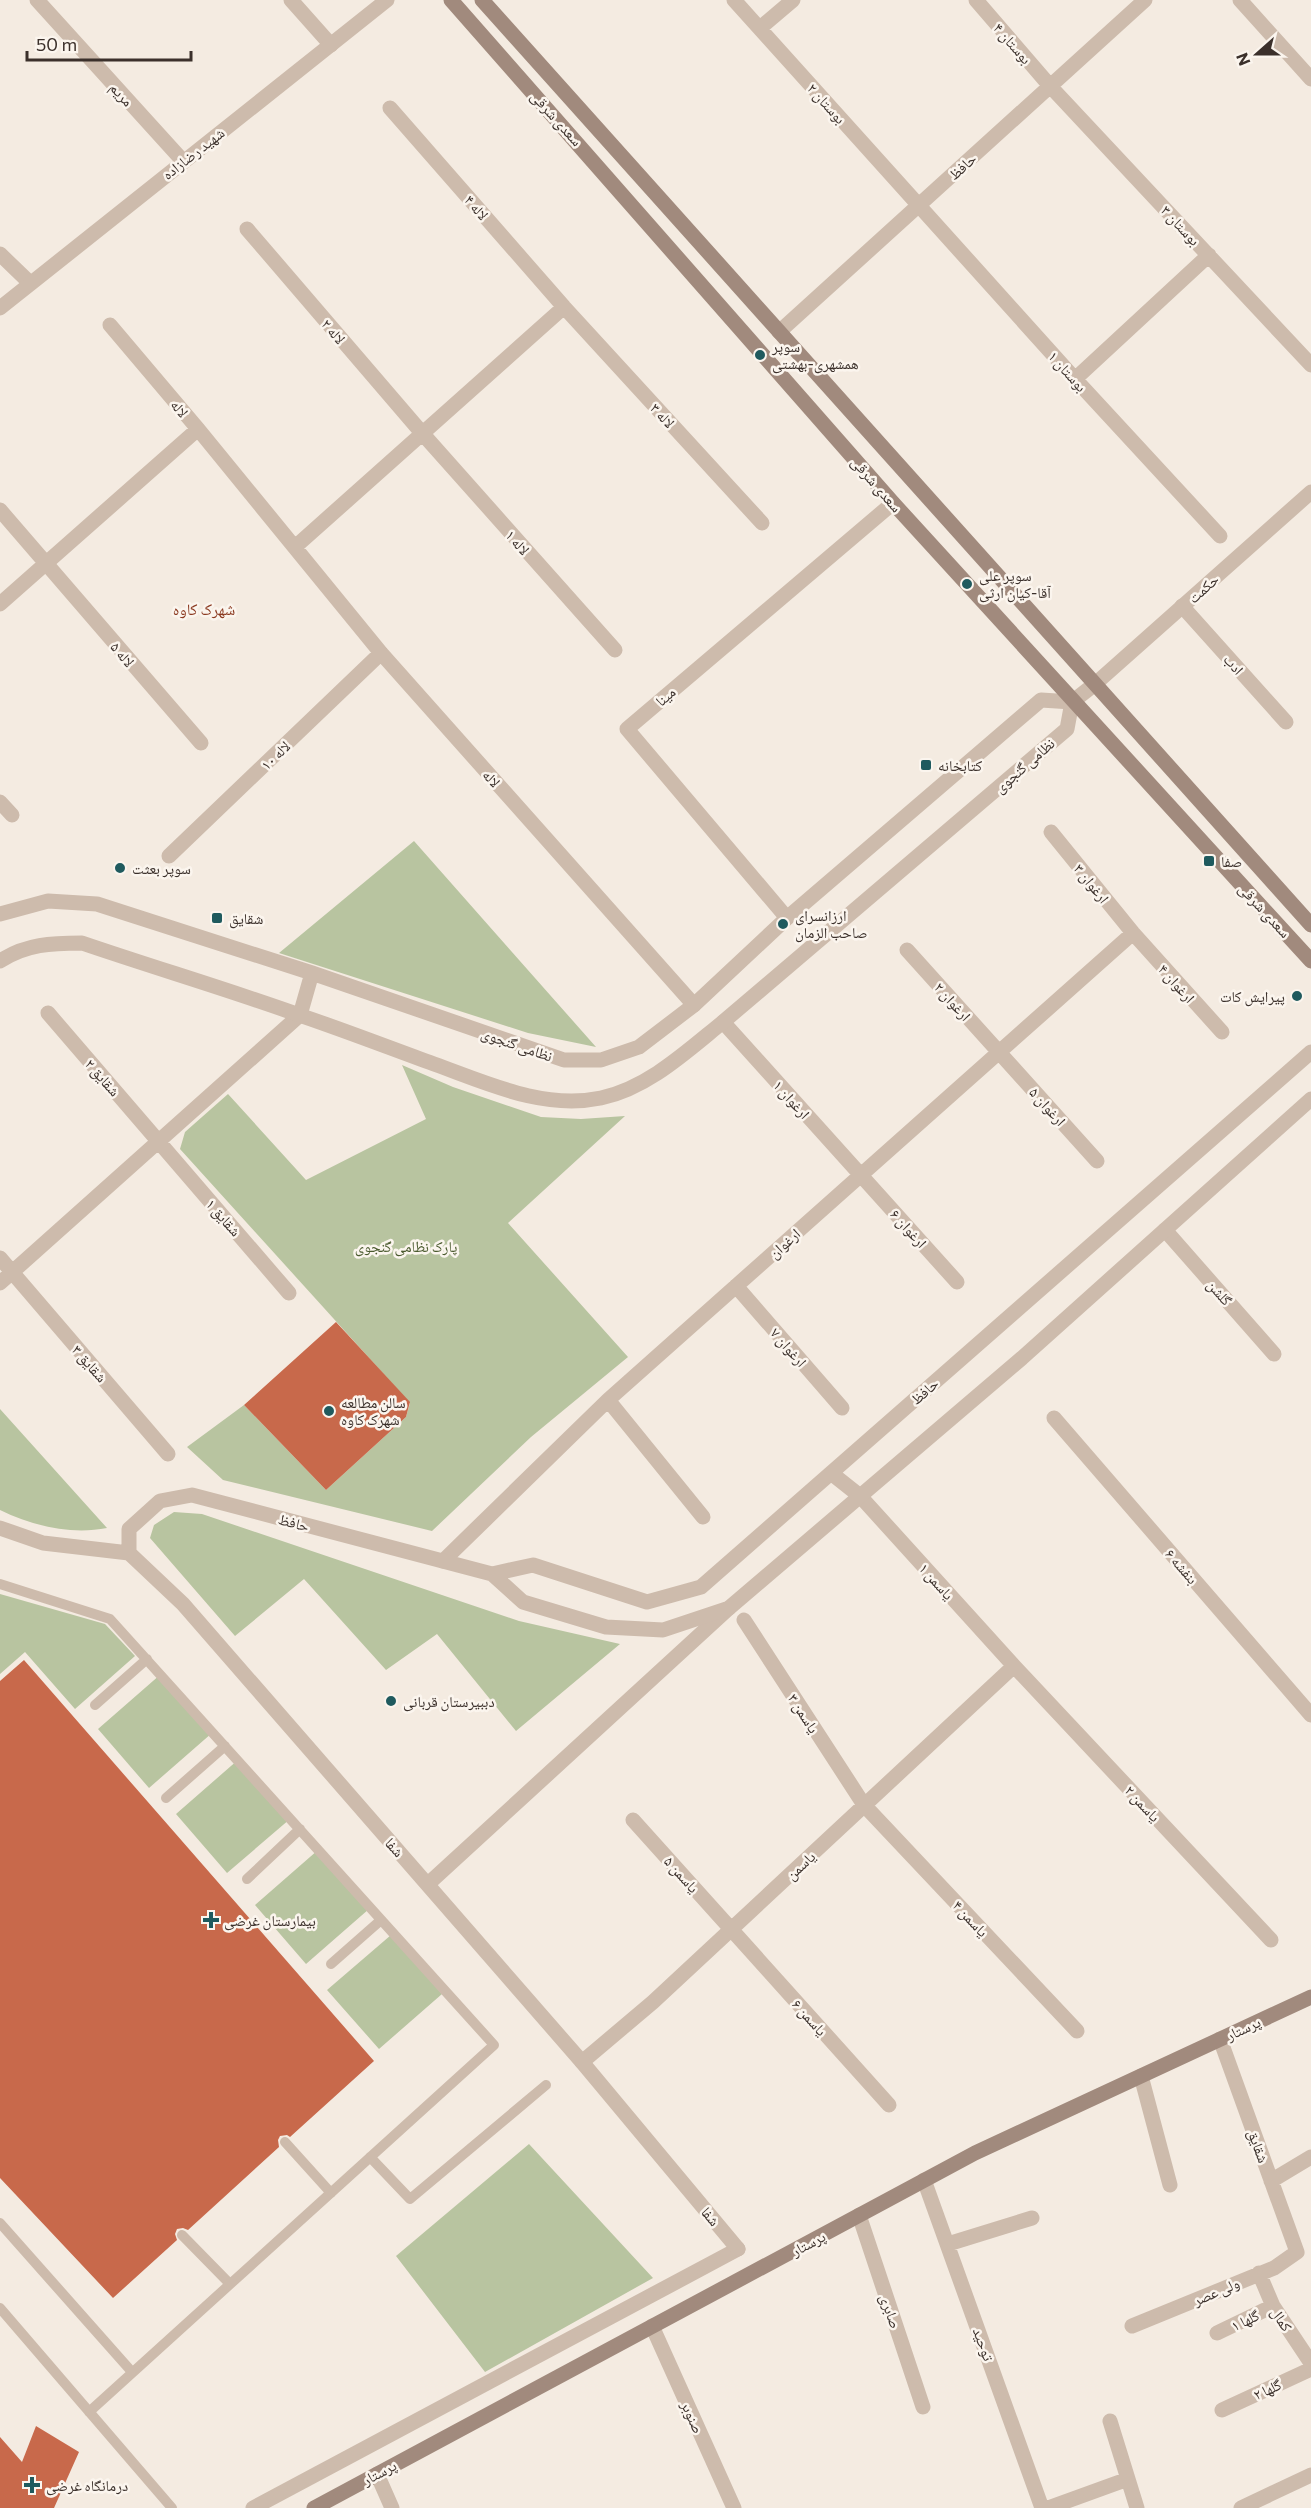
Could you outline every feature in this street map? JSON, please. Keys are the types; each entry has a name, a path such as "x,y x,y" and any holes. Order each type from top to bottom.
{"main road":[{"name":"سعدی شرقی","path":"451,0 893,503 1072,702 1311,961"},
{"name":"سعدی شرقی","path":"482,0 1311,925"},
{"name":"پرستار","path":"314,2508 975,2153 1311,1997"}],"street":[{"name":"مریم","path":"37,0 183,161"},
{"path":"291,0 332,45"},
{"name":"شهید رضازاده","path":"0,308 387,0"},
{"name":"بوستان ۲","path":"734,0 919,205"},
{"path":"760,28 793,0"},
{"name":"بوستان ۴","path":"975,0 1050,86"},
{"name":"حافظ","path":"779,332 1145,0"},
{"path":"1240,0 1309,74"},
{"name":"بوستان ۳","path":"1050,86 1311,365"},
{"name":"لاله ۴","path":"390,108 564,307"},
{"name":"بوستان ۱","path":"919,205 1220,536"},
{"name":"لاله ۲","path":"247,229 422,433"},
{"path":"0,254 30,283"},
{"path":"1075,379 1209,255"},
{"path":"295,547 564,307"},
{"name":"لاله ۳","path":"564,307 762,523"},
{"name":"لاله","path":"110,324 381,653 694,1005"},
{"path":"0,604 198,429"},
{"name":"لاله ۱","path":"422,433 615,650"},
{"name":"حکمت","path":"1072,702 1308,500"},
{"name":"مینا","path":"787,918 627,729 893,503"},
{"name":"لاله ۵","path":"0,510 201,743"},
{"name":"ادب","path":"1182,606 1286,722"},
{"name":"لاله ۱۰","path":"169,856 381,653"},
{"name":"نظامی گنجوی","path":"0,914 48,901 97,904 312,973 564,1060 601,1060 639,1047 694,1005 787,918 1041,699 1072,702 1067,729 723,1022 670,1064 637,1084 601,1098 566,1101 536,1099 300,1015 82,943 45,943 15,951 0,961"},
{"path":"0,802 12,815"},
{"name":"ارغوان ۳","path":"1051,832 1133,933"},
{"name":"ارغوان ۴","path":"1133,933 1222,1032"},
{"name":"ارغوان","path":"443,1561 608,1400 1133,933"},
{"name":"ارغوان ۲","path":"907,950 1000,1052"},
{"path":"0,1283 300,1015 312,973"},
{"name":"شقایق ۲","path":"48,1013 158,1142"},
{"name":"ارغوان ۱","path":"723,1022 861,1175"},
{"name":"ارغوان ۵","path":"1000,1052 1097,1161"},
{"name":"حافظ","path":"492,1574 533,1565 647,1602 701,1587 1311,1052"},
{"name":"حافظ","path":"129,1553 129,1529 160,1501 192,1495 492,1574 523,1602 606,1627 663,1630 729,1608 1022,1358 1311,1099"},
{"name":"شقایق ۱","path":"158,1142 289,1293"},
{"name":"ارغوان ۶","path":"861,1175 957,1282"},
{"name":"گلشن","path":"1165,1230 1274,1354"},
{"name":"شقایق ۳","path":"0,1258 168,1454"},
{"name":"ارغوان ۷","path":"736,1286 842,1408"},
{"path":"608,1400 703,1517"},
{"name":"بنفشه ۶","path":"1054,1418 1311,1715"},
{"name":"یاسمن ۱","path":"831,1473 860,1496 1014,1666"},
{"path":"0,1528 43,1543 129,1553"},
{"name":"شفا","path":"129,1553 183,1604 582,2062 738,2248 253,2508"},
{"path":"428,1884 729,1608"},
{"name":"یاسمن ۳","path":"744,1620 864,1805"},
{"name":"یاسمن","path":"582,2062 653,2001 1014,1666"},
{"name":"یاسمن ۲","path":"1014,1666 1271,1940"},
{"name":"یاسمن ۴","path":"864,1805 1077,2031"},
{"name":"یاسمن ۵","path":"633,1820 731,1929"},
{"name":"یاسمن ۶","path":"731,1929 889,2105"},
{"name":"شقایق","path":"1220,2039 1297,2252"},
{"path":"1141,2076 1170,2185"},
{"path":"1271,2181 1311,2157"},
{"name":"توحید","path":"924,2180 1042,2508"},
{"name":"صابری","path":"859,2216 923,2407"},
{"path":"948,2244 1032,2218"},
{"name":"ولی عصر","path":"1132,2326 1274,2268 1297,2252"},
{"name":"کمال","path":"1259,2273 1273,2306 1311,2363"},
{"name":"گلها ۱","path":"1217,2333 1273,2306"},
{"name":"صنوبر","path":"652,2326 734,2508"},
{"name":"گلها ۲","path":"1222,2410 1311,2369"},
{"path":"1110,2421 1137,2508"},
{"path":"377,2474 392,2508"},
{"path":"1241,2508 1311,2475"},
{"path":"1048,2508 1128,2479"}],"lane":[{"path":"0,1584 110,1619 494,2045 89,2412"},
{"path":"95,1705 147,1659"},
{"path":"166,1798 225,1746"},
{"path":"247,1879 300,1829"},
{"path":"331,1964 381,1920"},
{"path":"370,2157 410,2199 546,2085"},
{"path":"285,2142 331,2193"},
{"path":"0,2223 132,2372"},
{"path":"182,2235 230,2284"},
{"path":"0,2308 172,2508"}],"green space":[{"path":"414,841 596,1047 528,1033 279,953"},
{"name":"پارک نظامی گنجوی","path":"402,1065 453,1087 541,1117 581,1119 625,1116 508,1223 628,1357 531,1437 432,1531 223,1480 187,1447 244,1405 326,1490 406,1417 410,1403 180,1149 185,1132 228,1094 306,1180 426,1119"},
{"path":"0,1409 107,1528 66,1530 52,1528 26,1521 0,1510"},
{"path":"174,1512 202,1514 519,1621 620,1644 516,1731 437,1634 386,1670 304,1579 235,1636 150,1538 154,1525"},
{"path":"0,1594 105,1624 135,1656 75,1709 25,1652 0,1674"},
{"path":"161,1674 212,1733 149,1788 98,1729"},
{"path":"239,1759 290,1819 227,1873 176,1814"},
{"path":"318,1850 369,1909 306,1964 255,1905"},
{"path":"391,1935 442,1994 379,2049 327,1990"},
{"path":"529,2144 653,2278 485,2372 396,2256"}],"building":[{"name":"سالن مطالعه شهرک کاوه","path":"336,1322 410,1402 406,1417 326,1490 244,1405"},
{"name":"بیمارستان غرضی","path":"24,1660 374,2061 290,2137 280,2136 279,2147 188,2230 177,2229 175,2234 177,2240 113,2298 0,2178 0,1681"},
{"name":"درمانگاه غرضی","path":"36,2426 79,2452 54,2508 0,2508 0,2437 22,2462"}],"place":[{"name":"سوپر همشهری-بهشتی","path":"760,355"},
{"name":"سوپر علی آقا-کیان ارثی","path":"967,584"},
{"name":"کتابخانه","path":"926,765"},
{"name":"صفا","path":"1209,861"},
{"name":"سوپر بعثت","path":"120,868"},
{"name":"شقایق","path":"217,918"},
{"name":"ارزانسرای صاحب الزمان","path":"783,924"},
{"name":"پیرایش کات","path":"1297,996"},
{"name":"سالن مطالعه شهرک کاوه","path":"329,1411"},
{"name":"دببیرستان قربانی","path":"391,1701"},
{"name":"بیمارستان غرضی","path":"211,1920"},
{"name":"درمانگاه غرضی","path":"32,2485"}],"district":[{"name":"شهرک کاوه","path":"204,608"}]}
